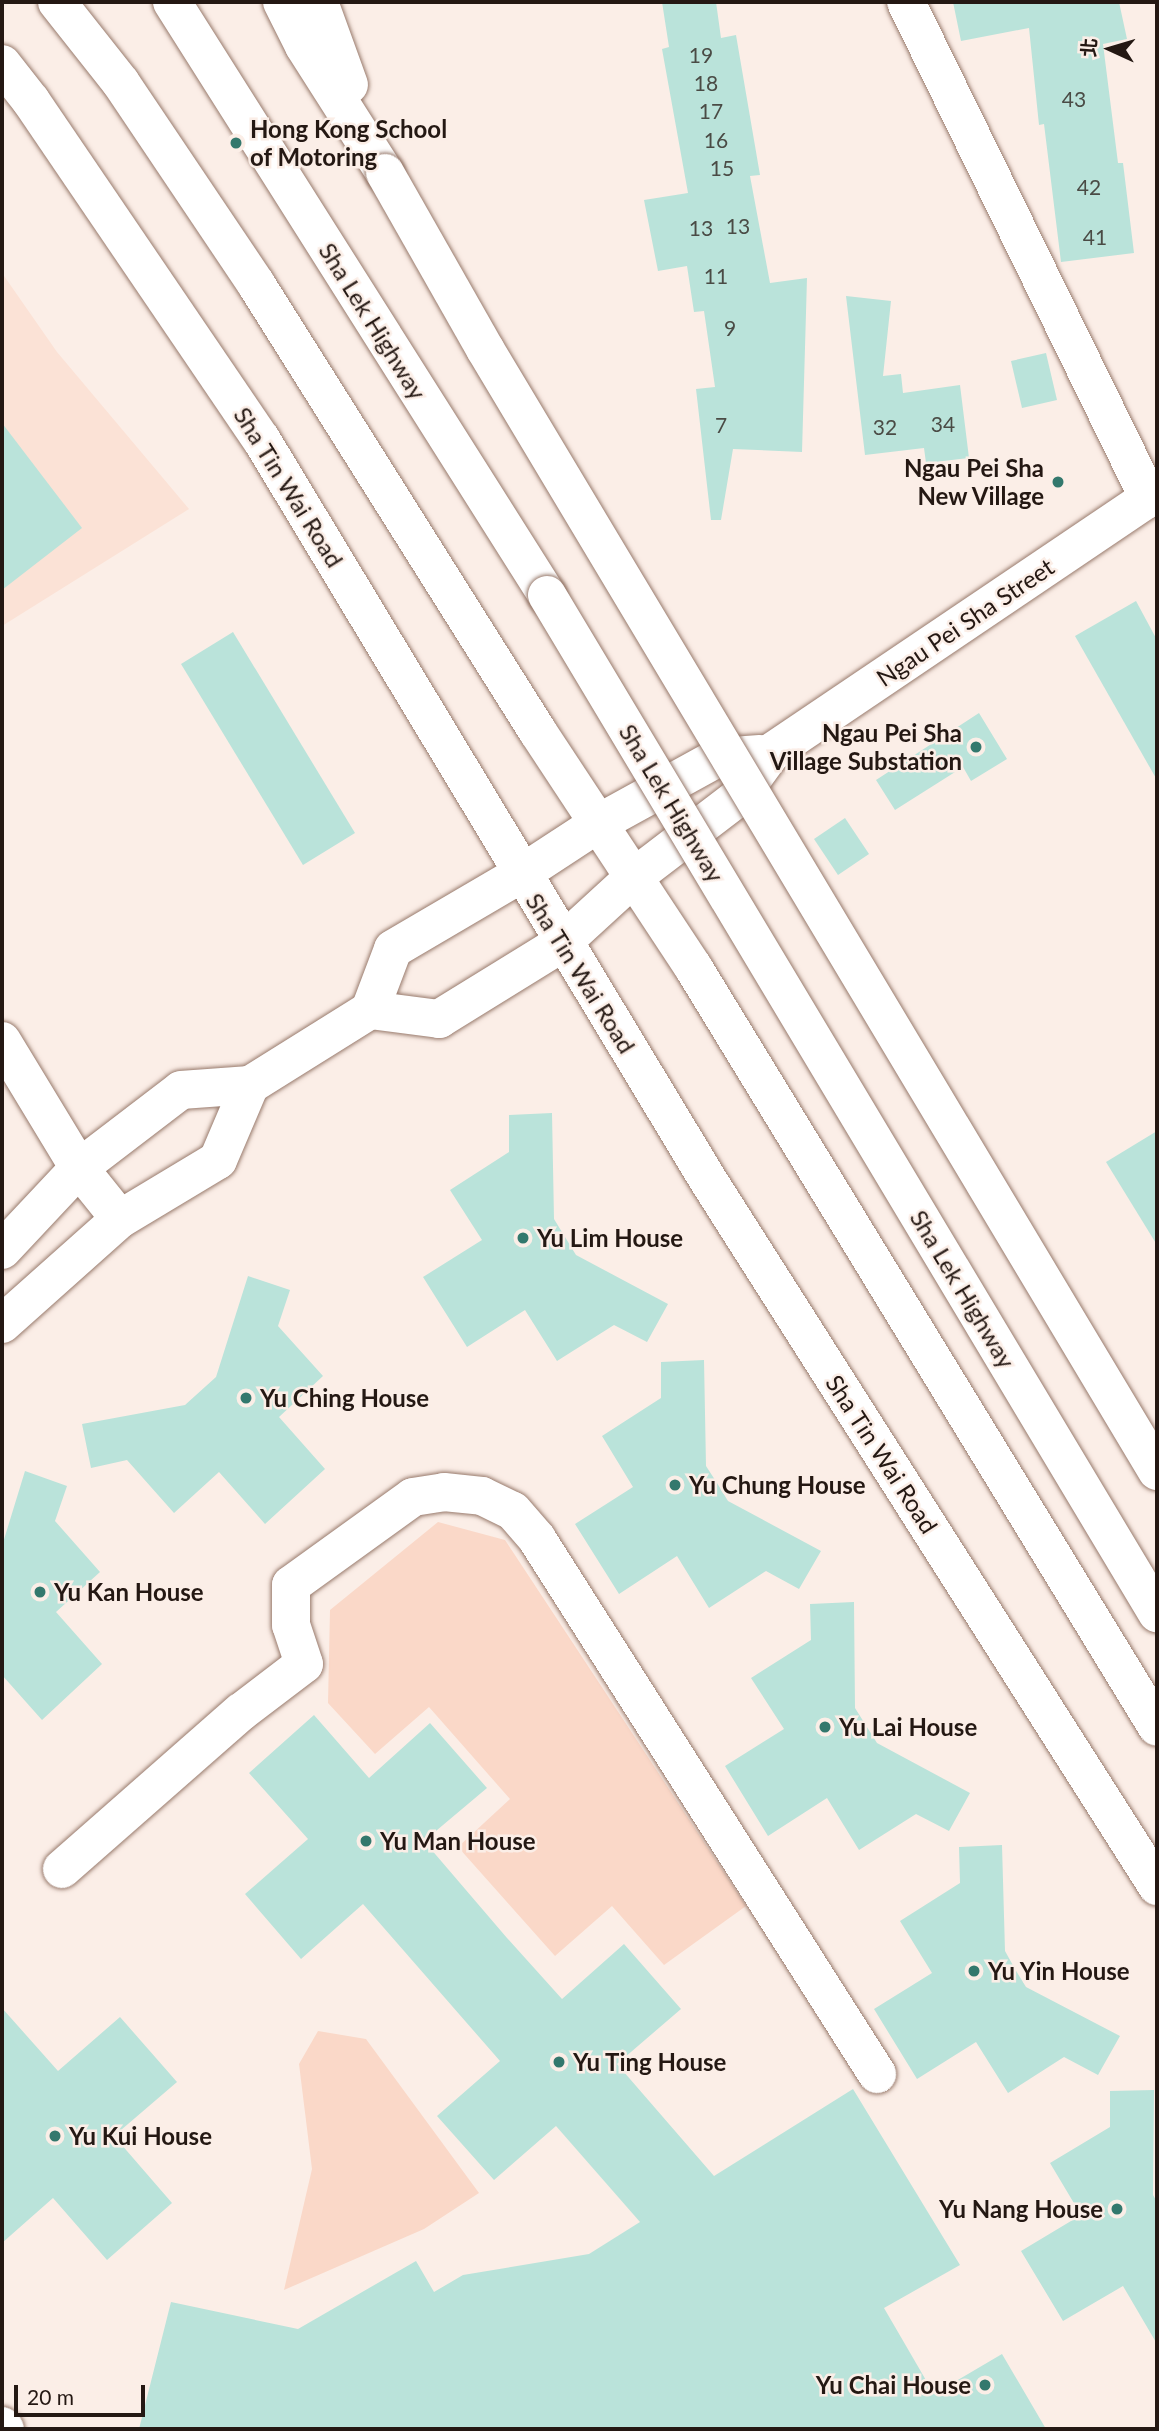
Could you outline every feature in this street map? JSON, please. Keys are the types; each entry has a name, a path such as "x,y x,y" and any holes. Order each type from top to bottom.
{"main road":[{"path":"57,2 121,83 256,284 538,732 693,967 1157,1727"},
{"name":"Sha Lek Highway","path":"172,2 547,595 1157,1614"},
{"path":"282,2 304,46 385,173 485,349 1157,1471"},
{"path":"319,2 334,49 385,173"},
{"path":"906,2 1153,496"},
{"name":"Sha Tin Wai Road","path":"2,64 38,111 261,439 483,803 562,943 708,1180 1157,1885"},
{"name":"Ngau Pei Sha Street","path":"772,752 719,757 599,823 521,874 393,949 370,1010 439,1019 562,943 634,877 740,796 772,752 1153,496"},
{"path":"2,1250 79,1168 181,1090 250,1085 370,1010"},
{"path":"2,1041 79,1168 120,1219"},
{"path":"2,1324 120,1219 218,1160 250,1085"},
{"path":"62,1869 241,1712 304,1664 291,1625 291,1585 413,1497 444,1492 482,1496 513,1511 537,1539 877,2074"}],"shaded area":[{"path":"2,273 57,352 189,509 2,626"},
{"path":"438,1522 505,1540 746,1906 664,1965 612,1906 555,1956 458,1847 510,1799 429,1707 375,1754 328,1703 330,1610"},
{"path":"318,2031 366,2039 479,2193 424,2229 284,2290 312,2169 299,2064"}],"building":[{"path":"662,2 716,2 721,38 736,35 760,175 750,176 770,283 807,278 802,452 733,449 721,520 711,520 696,389 715,387 704,311 694,312 687,266 658,271 644,200 688,193 662,49 669,47"},
{"path":"953,2 1119,2 1127,39 1103,44 1118,163 1123,163 1134,253 1061,262 1044,124 1039,125 1029,28 961,41"},
{"path":"846,296 891,301 883,376 901,374 903,393 960,385 969,458 926,463 924,448 865,455"},
{"path":"1046,353 1057,400 1022,408 1011,361"},
{"path":"2,423 82,528 2,590"},
{"path":"1136,601 1157,640 1157,780 1075,636"},
{"path":"233,632 355,833 303,865 181,664"},
{"path":"979,713 1007,759 971,781 963,767 895,810 876,780"},
{"path":"845,818 869,854 838,875 814,839"},
{"name":"Yu Lim House","path":"552,1113 554,1219 576,1255 668,1304 647,1342 614,1325 557,1361 525,1310 467,1347 423,1277 482,1240 450,1190 509,1152 509,1115"},
{"path":"1157,1131 1157,1245 1106,1162"},
{"name":"Yu Ching House","path":"248,1276 290,1290 278,1326 323,1376 279,1417 325,1469 265,1524 219,1472 174,1513 127,1460 91,1468 82,1424 185,1405 216,1377"},
{"name":"Yu Chung House","path":"704,1360 706,1466 728,1501 821,1551 799,1589 766,1571 709,1608 677,1556 619,1594 575,1524 633,1487 602,1436 661,1398 661,1362"},
{"name":"Yu Kan House","path":"25,1471 67,1486 55,1521 100,1572 56,1612 102,1664 42,1720 2,1675 2,1546"},
{"name":"Yu Lai House","path":"854,1602 855,1708 877,1743 970,1793 949,1831 916,1814 859,1850 827,1798 768,1836 725,1766 784,1729 751,1678 811,1640 810,1604"},
{"path":"314,1715 369,1778 430,1723 487,1788 424,1841 562,1999 624,1944 681,2009 617,2064 714,2176 853,2089 960,2265 884,2308 934,2394 1002,2354 1046,2429 139,2429 171,2302 298,2329 416,2261 434,2292 463,2275 589,2254 640,2222 556,2126 494,2180 437,2116 500,2061 363,1904 301,1959 245,1894 308,1839 249,1773"},
{"name":"Yu Yin House","path":"1002,1845 1005,1951 1026,1987 1120,2036 1098,2075 1064,2057 1008,2093 976,2042 917,2079 874,2009 932,1973 900,1921 960,1883 959,1847"},
{"name":"Yu Kui House","path":"2,2008 58,2071 120,2017 177,2082 114,2136 172,2203 107,2260 53,2198 2,2243"},
{"name":"Yu Nang House","path":"1154,2090 1153,2195 1157,2202 1157,2344 1123,2286 1063,2321 1021,2251 1081,2215 1050,2163 1110,2127 1110,2091"}],"place":[{"name":"Hong Kong School of Motoring","path":"236,143"},
{"name":"Ngau Pei Sha New Village","path":"1058,482"},
{"name":"Ngau Pei Sha Village Substation","path":"976,747"},
{"name":"Yu Lim House","path":"523,1238"},
{"name":"Yu Ching House","path":"246,1398"},
{"name":"Yu Chung House","path":"675,1485"},
{"name":"Yu Kan House","path":"40,1592"},
{"name":"Yu Lai House","path":"825,1727"},
{"name":"Yu Man House","path":"366,1841"},
{"name":"Yu Yin House","path":"974,1971"},
{"name":"Yu Ting House","path":"559,2062"},
{"name":"Yu Kui House","path":"55,2136"},
{"name":"Yu Nang House","path":"1117,2209"},
{"name":"Yu Chai House","path":"985,2385"}]}
